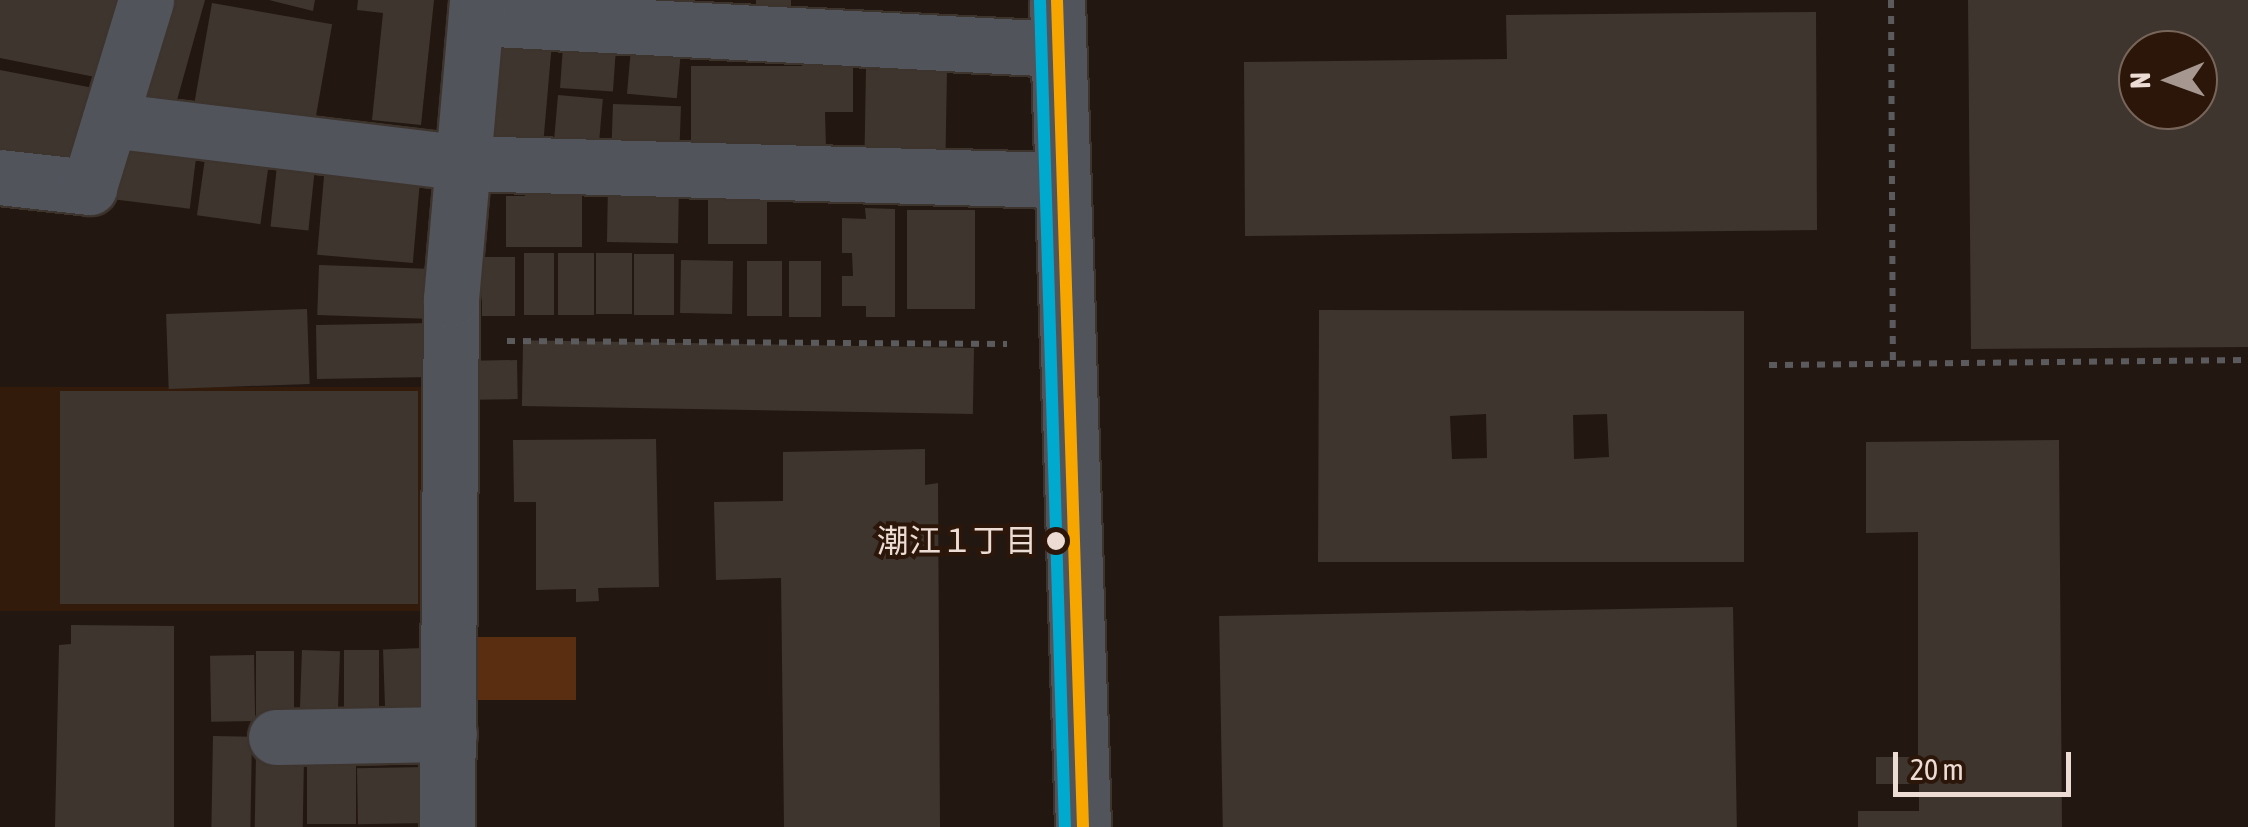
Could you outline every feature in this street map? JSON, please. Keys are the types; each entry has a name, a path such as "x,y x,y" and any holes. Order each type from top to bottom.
{"street":[{"path":"0,177 89,187 146,0"},
{"path":"447,827 451,340 477,9 1057,24 1058,180 1076,473 1083,827"},
{"path":"110,120 464,163 1058,180"},
{"path":"276,736 449,734"}],"path":[{"path":"1892,0 1893,362"},
{"path":"451,340 1007,344"},
{"path":"1769,366 2248,360"}],"shaded area":[{"path":"0,387 432,387 432,611 0,611"},
{"path":"470,637 576,637 576,700 470,700"}],"building":[{"path":"0,0 128,0 105,79 0,58"},
{"path":"159,0 205,0 172,118 125,109"},
{"path":"269,0 315,0 313,11"},
{"path":"358,0 434,0 421,125 372,120 383,13 357,10"},
{"path":"756,0 791,0 791,10 756,10"},
{"path":"1968,0 2248,0 2248,347 1971,349"},
{"path":"212,3 332,24 313,135 192,114"},
{"path":"1816,12 1817,230 1245,236 1244,62 1507,59 1506,15"},
{"path":"491,40 552,45 543,147 482,142"},
{"path":"563,46 616,50 613,92 560,88"},
{"path":"631,48 681,52 677,98 627,94"},
{"path":"691,66 853,66 853,112 825,112 826,148 691,148"},
{"path":"866,69 947,70 945,158 864,157"},
{"path":"0,70 104,90 77,175 0,165"},
{"path":"558,95 603,99 598,154 553,150"},
{"path":"613,104 681,106 680,146 612,144"},
{"path":"123,137 197,146 190,209 115,200"},
{"path":"207,144 270,153 260,224 197,215"},
{"path":"278,156 316,160 308,231 271,227"},
{"path":"325,165 421,173 413,263 317,255"},
{"path":"525,183 582,184 582,247 506,247 506,196 525,196"},
{"path":"608,183 679,184 678,243 607,242"},
{"path":"708,190 767,190 767,244 708,244"},
{"path":"865,208 895,209 895,317 866,317 866,306 842,306 842,276 853,276 852,253 842,253 842,218 866,219"},
{"path":"907,210 975,210 975,309 907,309"},
{"path":"524,253 554,253 554,315 524,315"},
{"path":"558,253 594,253 594,315 558,315"},
{"path":"596,253 632,253 632,314 596,314"},
{"path":"634,254 674,254 674,315 634,315"},
{"path":"482,257 515,257 515,316 482,316"},
{"path":"681,260 733,261 732,314 680,313"},
{"path":"747,261 782,261 782,316 747,316"},
{"path":"789,261 821,261 821,317 789,317"},
{"path":"319,265 427,269 425,319 317,315"},
{"path":"307,309 310,384 169,389 166,314"},
{"path":"1319,310 1744,311 1744,562 1318,562","holes":["1486,414 1487,458 1452,459 1450,416","1607,414 1609,457 1574,459 1573,415"]},
{"path":"431,323 432,377 317,379 316,325"},
{"path":"523,340 974,348 973,414 522,406"},
{"path":"517,360 518,399 473,400 472,361"},
{"path":"60,391 418,391 418,604 60,604"},
{"path":"656,439 659,587 598,588 599,601 576,602 576,589 536,590 536,502 514,502 513,440"},
{"path":"2059,440 2062,827 1858,827 1858,811 1919,811 1919,784 1876,784 1876,757 1918,757 1918,532 1866,533 1866,442"},
{"path":"925,449 925,485 938,483 940,827 784,827 781,578 716,580 714,502 783,501 783,452"},
{"path":"1733,607 1737,827 1223,827 1219,616"},
{"path":"71,625 174,626 174,827 55,827 59,645 71,644"},
{"path":"423,648 425,711 385,712 383,649"},
{"path":"302,650 340,651 338,717 300,716"},
{"path":"344,650 379,650 379,714 344,714"},
{"path":"256,651 294,651 294,720 256,720"},
{"path":"254,655 255,721 211,722 210,656"},
{"path":"213,736 252,737 250,827 211,827"},
{"path":"256,755 304,756 303,827 255,827"},
{"path":"307,758 356,758 356,824 307,824"},
{"path":"426,767 427,823 358,824 357,768"}],"transit line":[{"path":"1057,0 1083,827"},
{"path":"1040,1 1065,827"}],"place":[{"name":"潮江１丁目","path":"1056,541"}]}
